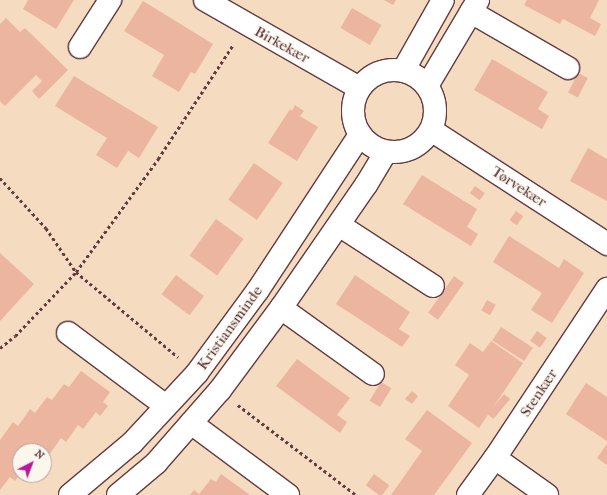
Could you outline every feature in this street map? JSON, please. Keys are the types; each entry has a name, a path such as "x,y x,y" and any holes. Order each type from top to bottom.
{"street":[{"path":"80,47 110,0"},
{"name":"Birkekær","path":"205,0 246,25 359,88"},
{"path":"403,71 443,0"},
{"path":"427,86 475,6 568,68"},
{"path":"387,70 403,71 416,76 427,86 434,100 435,114 431,130 418,145 400,152 386,152 373,147 360,135 353,121 353,104 359,88 370,77 387,70"},
{"name":"Tørvekær","path":"431,130 607,244"},
{"name":"Kristiansminde","path":"70,495 132,443 197,373 258,290 360,135"},
{"name":"Kristiansminde","path":"118,495 156,463 220,390 281,308 339,224 386,152"},
{"path":"339,224 433,286"},
{"name":"Stenkær","path":"468,495 496,458 607,289"},
{"path":"281,308 373,374"},
{"path":"68,332 166,406"},
{"path":"191,423 288,495"},
{"path":"496,458 547,495"}],"path":[{"path":"0,348 15,336 76,272 158,159 246,25"},
{"path":"0,178 46,228 76,272 197,373"},
{"path":"220,390 356,495"}],"building":[{"path":"28,0 74,0 56,29 23,9"},
{"path":"384,0 396,0 393,5"},
{"path":"527,0 599,0 590,18 601,24 595,36 563,19 560,24 524,5"},
{"path":"143,1 213,44 195,74 191,72 179,92 152,76 164,55 124,31"},
{"path":"352,8 381,25 370,45 340,28"},
{"path":"6,18 20,32 25,28 68,70 39,99 32,91 42,81 36,75 5,106 0,101 0,24"},
{"path":"492,59 548,92 538,109 549,116 542,129 474,90"},
{"path":"578,73 588,78 578,98 568,93"},
{"path":"74,76 158,127 139,158 128,151 117,168 96,155 107,138 55,106"},
{"path":"295,105 304,111 300,116 318,127 297,161 268,143 290,109 292,111"},
{"path":"588,148 607,159 607,201 570,181"},
{"path":"254,163 283,183 257,220 228,200"},
{"path":"422,175 477,209 467,227 478,234 471,246 403,204"},
{"path":"475,186 485,193 480,200 470,193"},
{"path":"516,211 523,216 517,225 510,220"},
{"path":"216,219 244,239 217,275 190,255"},
{"path":"509,236 559,268 564,259 584,273 552,323 531,310 542,293 493,262"},
{"path":"0,253 34,284 0,321"},
{"path":"176,275 204,296 190,315 162,294"},
{"path":"355,275 410,312 399,329 410,336 402,347 336,304"},
{"path":"454,276 464,283 438,320 428,313"},
{"path":"487,300 496,305 490,315 481,310"},
{"path":"501,327 533,348 524,361 492,340"},
{"path":"537,331 547,338 540,348 530,341"},
{"path":"491,341 523,363 479,428 448,406 469,375 455,365 470,343 483,352"},
{"path":"297,359 350,398 337,415 347,422 340,433 276,386"},
{"path":"81,371 110,392 103,402 108,406 100,416 96,412 83,429 78,425 66,442 61,438 52,451 52,443 12,443 12,479 10,477 0,490 0,440 13,422 18,426 30,409 35,413 47,397 52,400 64,384 69,387"},
{"path":"381,382 391,388 380,407 370,401"},
{"path":"586,383 607,397 607,441 566,414"},
{"path":"412,391 418,396 412,404 405,399"},
{"path":"504,394 510,399 493,419 487,414"},
{"path":"427,410 472,443 434,495 391,495 422,451 405,439"},
{"path":"607,444 607,465 597,458"},
{"path":"221,474 250,495 190,495 194,490 199,494 211,479 216,482"},
{"path":"374,474 389,485 382,495 379,495 366,485"}]}
